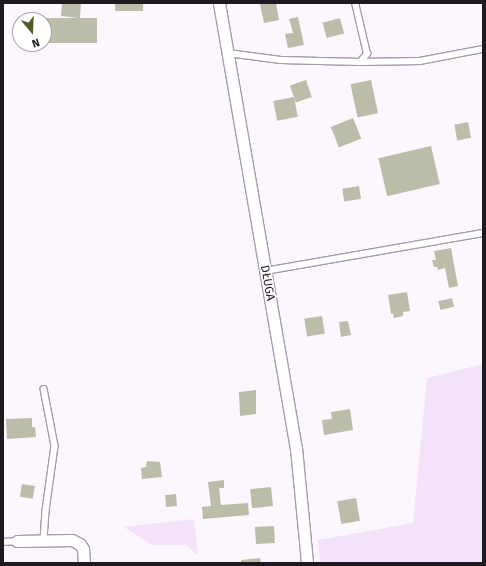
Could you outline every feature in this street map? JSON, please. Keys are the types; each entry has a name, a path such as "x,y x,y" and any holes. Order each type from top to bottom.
{"street":[{"name":"DŁUGA","path":"219,3 296,448 307,563"},
{"path":"17,541 66,539 78,543 85,554 84,563"}],"lane":[{"path":"355,3 367,54 360,62"},
{"path":"228,53 281,60 360,62 420,61 483,48"},
{"path":"265,271 483,233"},
{"path":"44,389 55,446 46,511 44,540"},
{"path":"3,542 17,541"}],"shaded area":[{"path":"483,364 483,563 320,563 318,540 413,523 427,378"},
{"path":"194,519 198,556 186,545 152,545 124,527"}],"building":[{"path":"62,3 81,3 80,18 97,18 97,43 52,43 52,18 78,18 61,16"},
{"path":"115,3 143,3 143,11 115,11"},
{"path":"276,3 279,20 264,23 260,4"},
{"path":"298,17 304,45 288,48 285,34 293,33 289,19"},
{"path":"340,18 344,33 327,38 323,23"},
{"path":"306,80 312,97 296,103 290,86"},
{"path":"371,80 378,113 358,118 350,84"},
{"path":"294,97 298,117 277,121 273,101"},
{"path":"353,118 361,138 339,147 331,127"},
{"path":"468,122 471,138 457,140 454,125"},
{"path":"431,146 440,184 387,196 378,158"},
{"path":"359,186 361,199 344,201 342,189"},
{"path":"451,248 458,286 449,288 445,268 438,270 437,267 434,267 432,260 436,260 434,251"},
{"path":"407,292 410,311 403,312 403,316 394,318 393,313 391,314 388,295"},
{"path":"452,298 454,307 440,310 438,301"},
{"path":"322,316 325,334 307,337 304,319"},
{"path":"348,321 351,335 341,337 339,322"},
{"path":"256,390 256,414 240,416 239,392"},
{"path":"350,409 353,430 324,435 322,420 332,419 331,412"},
{"path":"32,418 32,427 35,427 36,437 7,439 6,419"},
{"path":"147,461 160,462 162,477 142,479 141,468 146,467"},
{"path":"224,480 224,488 219,488 221,505 248,503 249,515 203,519 202,507 211,506 208,482"},
{"path":"22,484 35,486 33,499 20,497"},
{"path":"271,487 273,506 252,508 250,489"},
{"path":"176,494 177,506 166,507 165,495"},
{"path":"356,498 360,521 341,524 337,501"},
{"path":"274,526 275,543 256,544 255,527"},
{"path":"260,558 261,563 241,563 241,560"}]}
